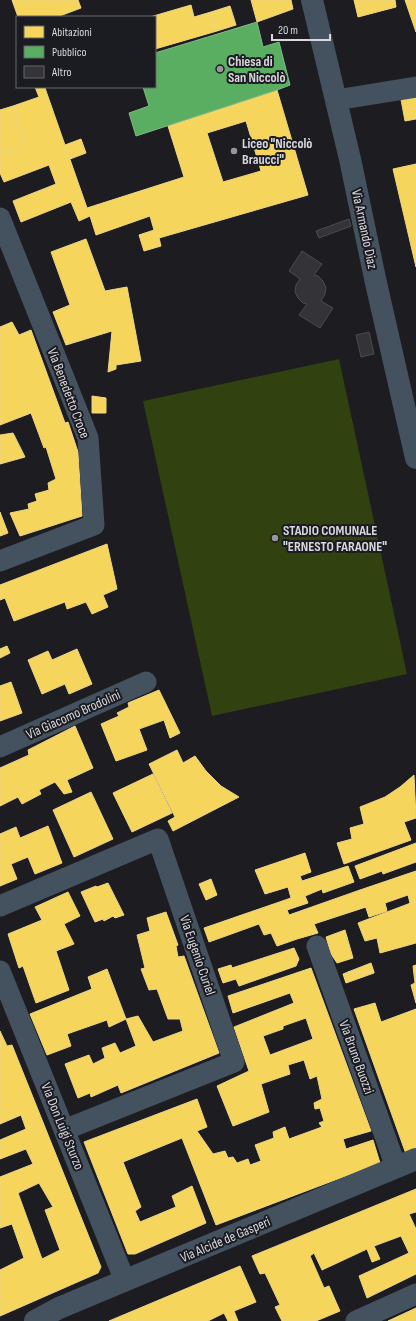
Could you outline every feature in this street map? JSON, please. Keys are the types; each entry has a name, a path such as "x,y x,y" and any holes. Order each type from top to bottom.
{"street":[{"name":"Via Armando Diaz","path":"312,0 350,159 416,458"},
{"path":"336,100 416,87"},
{"name":"Via Benedetto Croce","path":"0,218 6,251 88,438 94,525 0,561"},
{"name":"Via Giacomo Brodolini","path":"0,747 146,682"},
{"name":"Via Eugenio Curiel","path":"0,906 158,838 234,1062 64,1130"},
{"name":"Via Bruno Buozzi","path":"317,946 406,1163"},
{"name":"Via Don Luigi Sturzo","path":"0,971 125,1281"},
{"name":"Via Alcide de Gasperi","path":"35,1321 59,1308 406,1163"},
{"path":"356,1321 416,1294"}],"green space":[{"name":"STADIO COMUNALE \"ERNESTO FARAONE\"","path":"339,359 407,674 212,716 143,401"}],"building: Abitazioni":[{"path":"12,0 78,0 81,8 60,16 18,16"},
{"path":"251,0 291,0 293,9 257,22"},
{"path":"354,0 395,0 396,7 358,17"},
{"path":"405,0 416,0 416,32"},
{"path":"191,5 194,17 211,12 217,31 156,49 156,16 153,16"},
{"path":"230,6 236,25 217,31 211,12"},
{"path":"35,88 45,88 87,208 184,177 168,126 277,90 308,195 159,238 161,246 144,251 139,235 154,230 150,216 96,235 90,216 79,221 71,202 21,222 13,201 56,184 49,165 4,182 0,173 0,155 26,147 13,106 39,97","holes":["246,121 261,171 223,182 207,133"]},
{"path":"416,92 416,119 405,121 400,94"},
{"path":"13,106 26,147 0,155 0,110"},
{"path":"81,139 86,153 70,159 65,145"},
{"path":"416,164 416,267 393,169"},
{"path":"86,239 105,291 127,287 141,361 116,365 116,369 108,372 112,331 66,345 53,312 70,305 51,252"},
{"path":"12,322 19,335 31,330 65,423 68,422 78,452 82,516 20,536 10,513 29,509 28,504 37,501 35,494 49,490 48,483 56,479 46,447 44,448 31,413 0,425 0,327"},
{"path":"92,396 106,398 106,413 92,413"},
{"path":"13,433 25,457 0,464 0,435"},
{"path":"0,512 8,533 0,536"},
{"path":"107,544 117,589 103,595 108,607 92,614 86,602 67,609 65,602 14,621 5,598 0,600 0,585"},
{"path":"7,646 10,653 0,658 0,649"},
{"path":"77,649 92,684 69,694 65,684 42,694 28,660 48,651 52,660"},
{"path":"11,682 22,713 0,721 0,686"},
{"path":"159,690 180,733 170,738 164,720 139,729 147,750 116,761 101,724 119,716 117,713 129,707 128,703"},
{"path":"75,726 93,768 67,780 72,792 64,794 55,782 39,790 41,794 22,804 18,797 0,806 0,768 29,755 28,750"},
{"path":"177,750 183,763 195,756 206,771 221,786 239,797 173,831 168,821 175,817 149,764"},
{"path":"153,774 172,813 132,832 113,793"},
{"path":"414,775 416,818 404,822 411,840 344,864 337,843 352,839 350,828 364,824 360,807 385,797"},
{"path":"91,792 113,839 74,857 53,810"},
{"path":"48,826 62,863 35,874 28,857 11,864 17,879 0,886 0,834 16,827 20,838"},
{"path":"416,843 416,862 383,874 382,871 360,879 355,866"},
{"path":"305,853 311,872 300,876 302,881 348,866 354,882 323,893 322,889 305,896 308,903 287,910 289,915 360,890 366,907 314,924 318,933 277,946 271,933 264,935 259,924 209,942 204,928 291,898 288,887 265,894 255,870"},
{"path":"416,871 416,901 410,903 408,895 385,903 387,911 369,917 360,890"},
{"path":"211,879 217,895 206,900 199,884"},
{"path":"108,883 124,915 115,918 113,916 104,921 103,919 95,922 81,892"},
{"path":"68,892 80,916 64,924 74,944 56,951 69,990 36,1003 23,966 19,968 8,934 42,920 35,907"},
{"path":"416,901 416,943 380,953 377,938 365,941 358,923"},
{"path":"166,912 178,945 176,946 178,957 184,956 219,1053 121,1093 118,1085 91,1097 90,1093 78,1098 65,1064 89,1055 93,1064 105,1058 102,1048 115,1043 120,1053 136,1046 126,1019 138,1016 153,1042 183,1031 180,1019 168,1019 157,989 149,990 141,969 145,968 137,935 150,931 147,918"},
{"path":"345,930 353,958 337,963 331,954 326,937"},
{"path":"294,948 299,959 296,966 239,986 236,979 223,983 218,969 231,965 232,968"},
{"path":"371,963 374,972 348,972"},
{"path":"416,965 416,1003 411,985 415,983 413,966"},
{"path":"311,968 371,1131 343,1139 346,1149 373,1140 380,1163 216,1225 182,1138 123,1162 141,1207 135,1211 140,1222 176,1207 172,1196 192,1186 206,1223 135,1254 128,1254 84,1142 197,1099 207,1127 197,1131 213,1154 225,1151 228,1158 233,1157 237,1163 248,1159 250,1165 261,1161 255,1145 274,1138 273,1132 285,1127 289,1139 322,1127 319,1123 324,1121 320,1108 315,1109 314,1103 322,1099 317,1076 310,1079 304,1060 288,1065 290,1074 261,1084 269,1112 233,1126 217,1086 249,1071 234,1027 294,1003 290,993 233,1013 228,996","holes":["306,1018 313,1039 270,1055 263,1036 283,1029 283,1026"]},
{"path":"107,969 126,1019 109,1027 107,1020 67,1034 71,1046 47,1055 30,1014 92,989 88,977"},
{"path":"348,972 374,973 346,983 343,974"},
{"path":"375,1003 381,1022 416,1009 416,1150 406,1154 354,1009"},
{"path":"0,1031 7,1046 12,1045 101,1267 98,1273 0,1316 0,1270 24,1258 12,1224 0,1228 0,1177 33,1164 26,1149 0,1159 0,1140 26,1129 21,1115 0,1124","holes":["39,1183 53,1207 45,1210 60,1250 42,1259 18,1193"]},
{"path":"416,1189 416,1212 409,1214 416,1229 416,1274 367,1298 359,1276 409,1253 401,1236 374,1246 380,1259 372,1262 367,1249 322,1270 314,1253 310,1256 324,1288 329,1286 340,1311 316,1321 282,1321 275,1307 280,1305 265,1273 260,1274 252,1256"},
{"path":"240,1266 256,1302 234,1311 238,1321 228,1321 224,1313 208,1321 109,1321"},
{"path":"416,1308 416,1321 388,1321"}],"building: Pubblico":[{"name":"Chiesa di San Niccolò","path":"257,22 263,47 279,42 290,85 136,136 129,113 149,106 143,88 156,88 156,53"}],"building: Altro":[{"path":"349,219 351,226 319,238 316,231"},
{"path":"302,251 322,264 314,275 318,276 323,281 326,288 325,294 321,301 333,308 320,328 299,315 307,304 303,303 298,298 295,292 296,285 300,279 289,271"},
{"path":"369,332 374,354 361,357 356,335"}],"place":[{"name":"Chiesa di San Niccolò","path":"220,69"},
{"name":"Liceo \"Niccolò Braucci\"","path":"234,151"},
{"name":"STADIO COMUNALE \"ERNESTO FARAONE\"","path":"275,538"}]}
